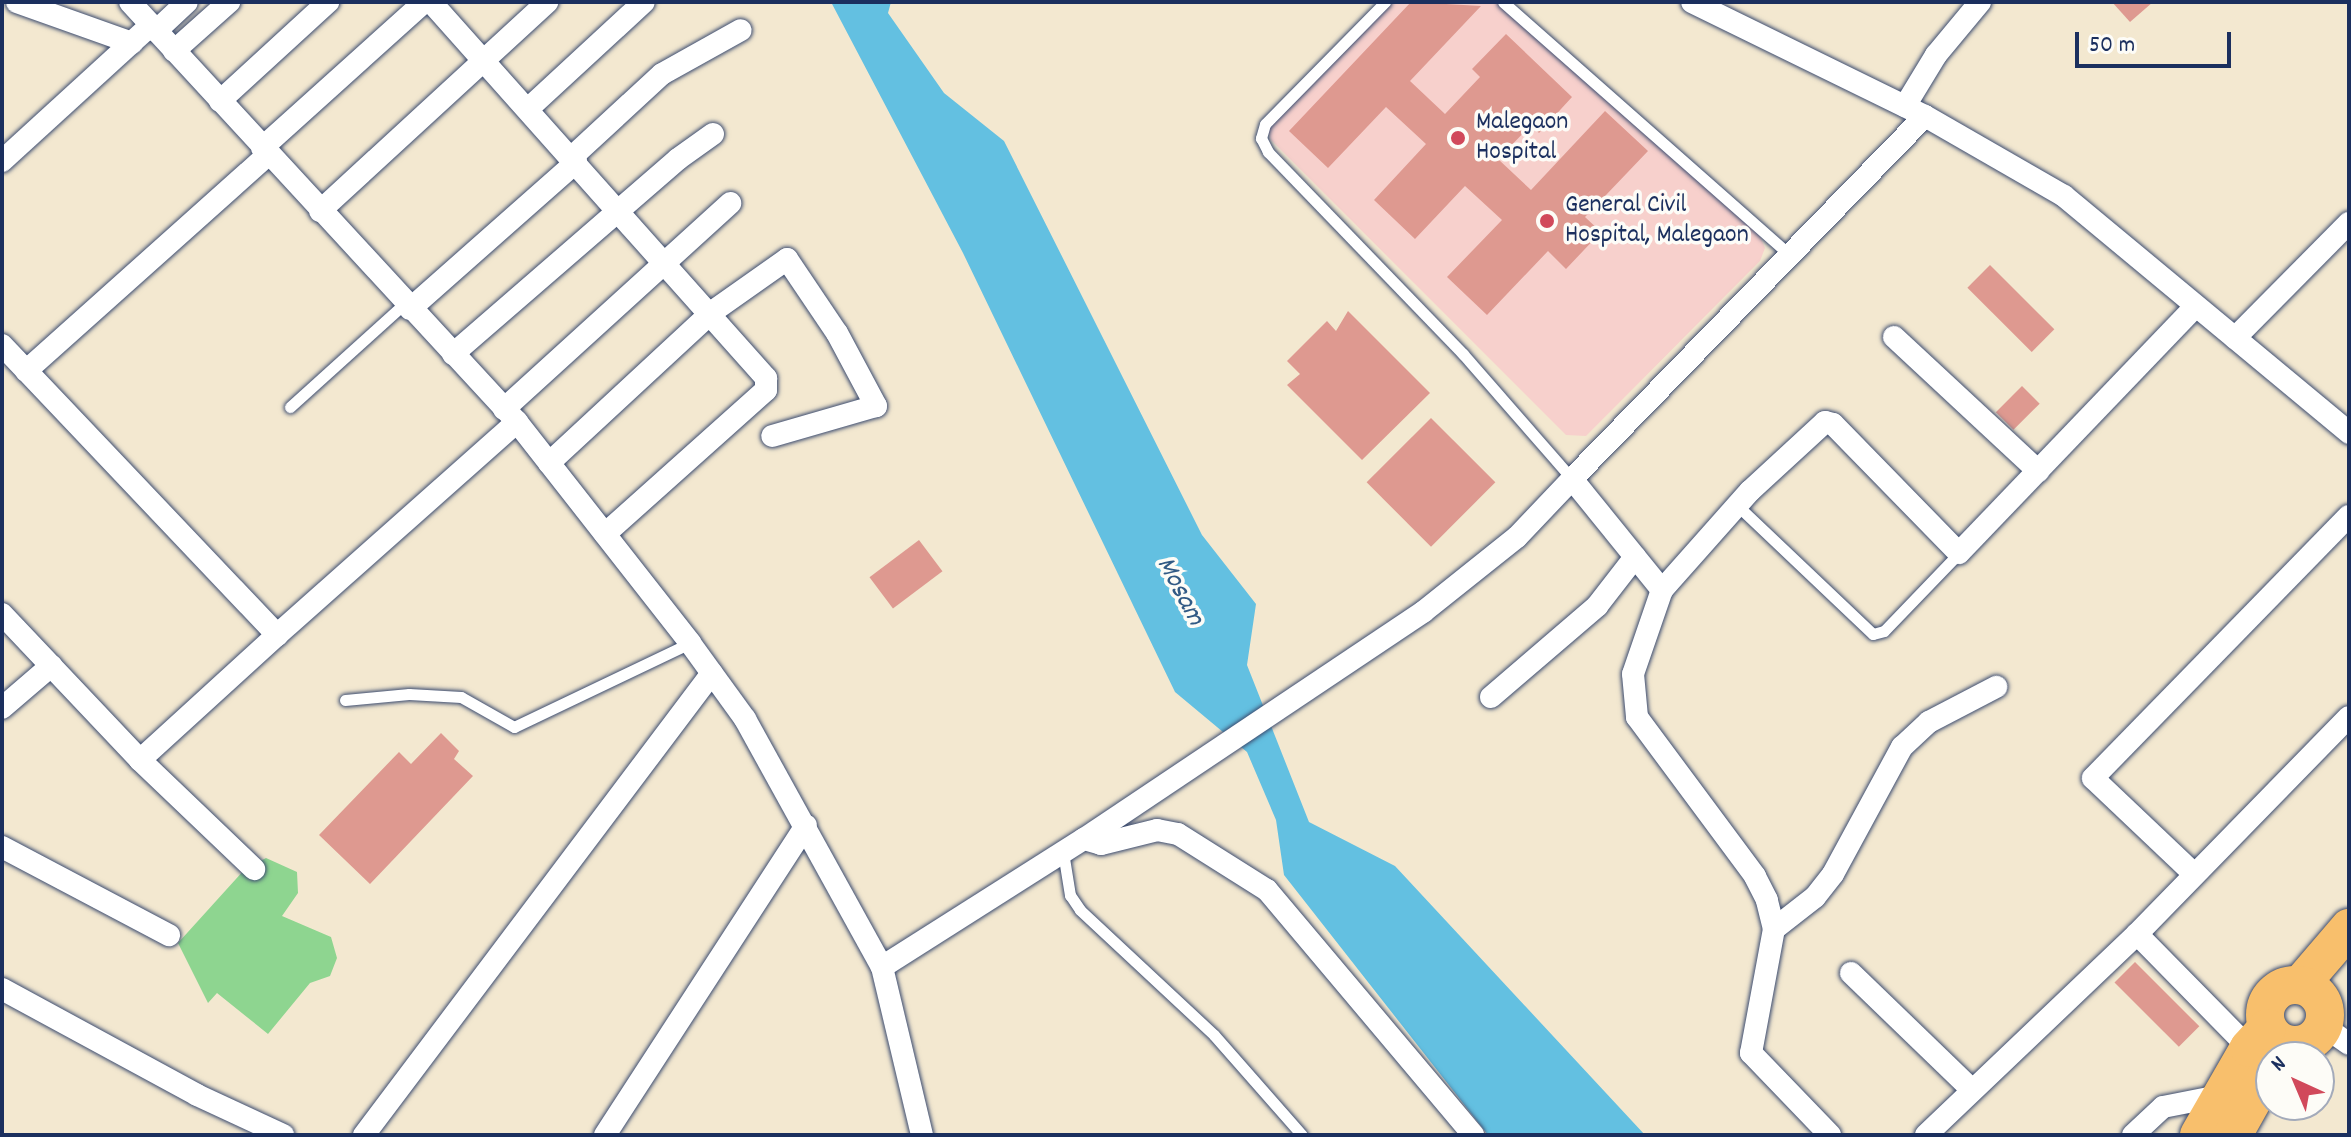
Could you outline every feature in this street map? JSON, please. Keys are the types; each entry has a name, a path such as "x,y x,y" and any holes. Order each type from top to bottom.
{"highway":[{"path":"2233,1135 2301,1029 2349,928"},
{"path":"2199,1135 2219,1096 2301,1029"}],"street":[{"path":"17,2 132,43"},
{"path":"130,2 510,416 690,643 745,719 882,967 922,1135"},
{"path":"2,161 132,43 187,2"},
{"path":"174,51 229,2"},
{"path":"220,101 328,2"},
{"path":"320,211 547,2"},
{"path":"529,108 644,2"},
{"path":"1692,2 1915,111 2064,196 2349,433"},
{"path":"882,967 1084,839 1423,612 1517,537 1791,256 1915,111 1936,55 1980,2"},
{"path":"26,371 265,151 437,5 483,60 712,312 766,378 766,390 605,534"},
{"path":"408,306 574,159 662,74 741,30"},
{"path":"453,354 619,210 713,134"},
{"path":"140,760 510,416 664,260 730,203"},
{"path":"2235,338 2349,223"},
{"path":"549,463 712,312 790,260 875,402 873,408 804,423 772,436"},
{"path":"1830,1135 1751,1053 1774,929 1755,876 1637,717 1633,674 1662,590 1740,508 1750,491 1825,422 1833,424 1959,553 2196,306"},
{"path":"1894,337 2038,471"},
{"path":"2,345 277,635"},
{"path":"1572,479 1662,590"},
{"path":"2194,874 2093,778 2349,516"},
{"path":"1491,697 1597,606 1635,557"},
{"path":"2,614 140,760 254,869"},
{"path":"2,708 51,666"},
{"path":"364,1135 712,673"},
{"path":"1774,929 1815,897 1833,874 1902,747 1929,722 1996,687"},
{"path":"1926,1135 2137,934 2349,717"},
{"path":"605,1135 806,826"},
{"path":"1084,839 1101,844 1157,830 1178,834 1243,872 1291,916 1473,1135"},
{"path":"2,847 169,935"},
{"path":"2137,934 2301,1029"},
{"path":"1851,973 1972,1090"},
{"path":"2,989 197,1095 283,1135"},
{"path":"2133,1135 2163,1107 2219,1096"}],"lane":[{"path":"1385,2 1265,124 1261,138 1268,152 1463,354 1572,479"},
{"path":"1503,2 1791,256"},
{"path":"290,407 408,306"},
{"path":"1740,508 1873,634 1884,631 1959,553"},
{"path":"345,700 409,694 461,697 514,727 690,643"},
{"path":"1063,852 1070,895 1080,910 1214,1035 1302,1135"}],"shaded area":[{"name":"General Civil Hospital, Malegaon","path":"1389,2 1498,2 1759,234 1765,248 1760,261 1586,436 1566,435 1271,140 1268,130 1273,123"}],"green space":[{"path":"266,858 297,872 298,893 282,916 331,937 337,958 330,976 310,983 268,1034 217,993 208,1003 178,943 245,869"}],"water":[{"name":"Mosam","path":"831,2 891,2 888,13 944,93 1004,141 1202,535 1256,604 1247,665 1309,822 1395,866 1645,1135 1488,1135 1284,875 1276,820 1247,752 1175,692 963,253"}],"building":[{"path":"1411,2 1481,6 1410,81 1445,114 1480,77 1472,69 1506,34 1572,97 1539,133 1531,125 1498,159 1531,190 1605,111 1648,151 1585,217 1601,232 1566,269 1548,251 1487,315 1447,277 1502,220 1465,186 1415,239 1374,200 1426,144 1386,107 1328,168 1289,131"},
{"path":"2112,2 2153,2 2130,22"},
{"path":"1990,265 2054,329 2032,352 1967,288"},
{"path":"1348,311 1430,393 1362,460 1287,385 1300,374 1287,361 1327,321 1336,331"},
{"path":"2022,386 2040,404 2014,430 1996,412"},
{"path":"1431,418 1495,482 1431,547 1367,482"},
{"path":"919,540 942,571 893,608 869,577"},
{"path":"441,733 459,751 454,759 473,776 370,884 319,835 399,752 411,764"},
{"path":"2135,962 2199,1026 2179,1047 2114,983"}],"place":[{"name":"Malegaon Hospital","path":"1458,138"},
{"name":"General Civil Hospital, Malegaon","path":"1547,221"}]}
